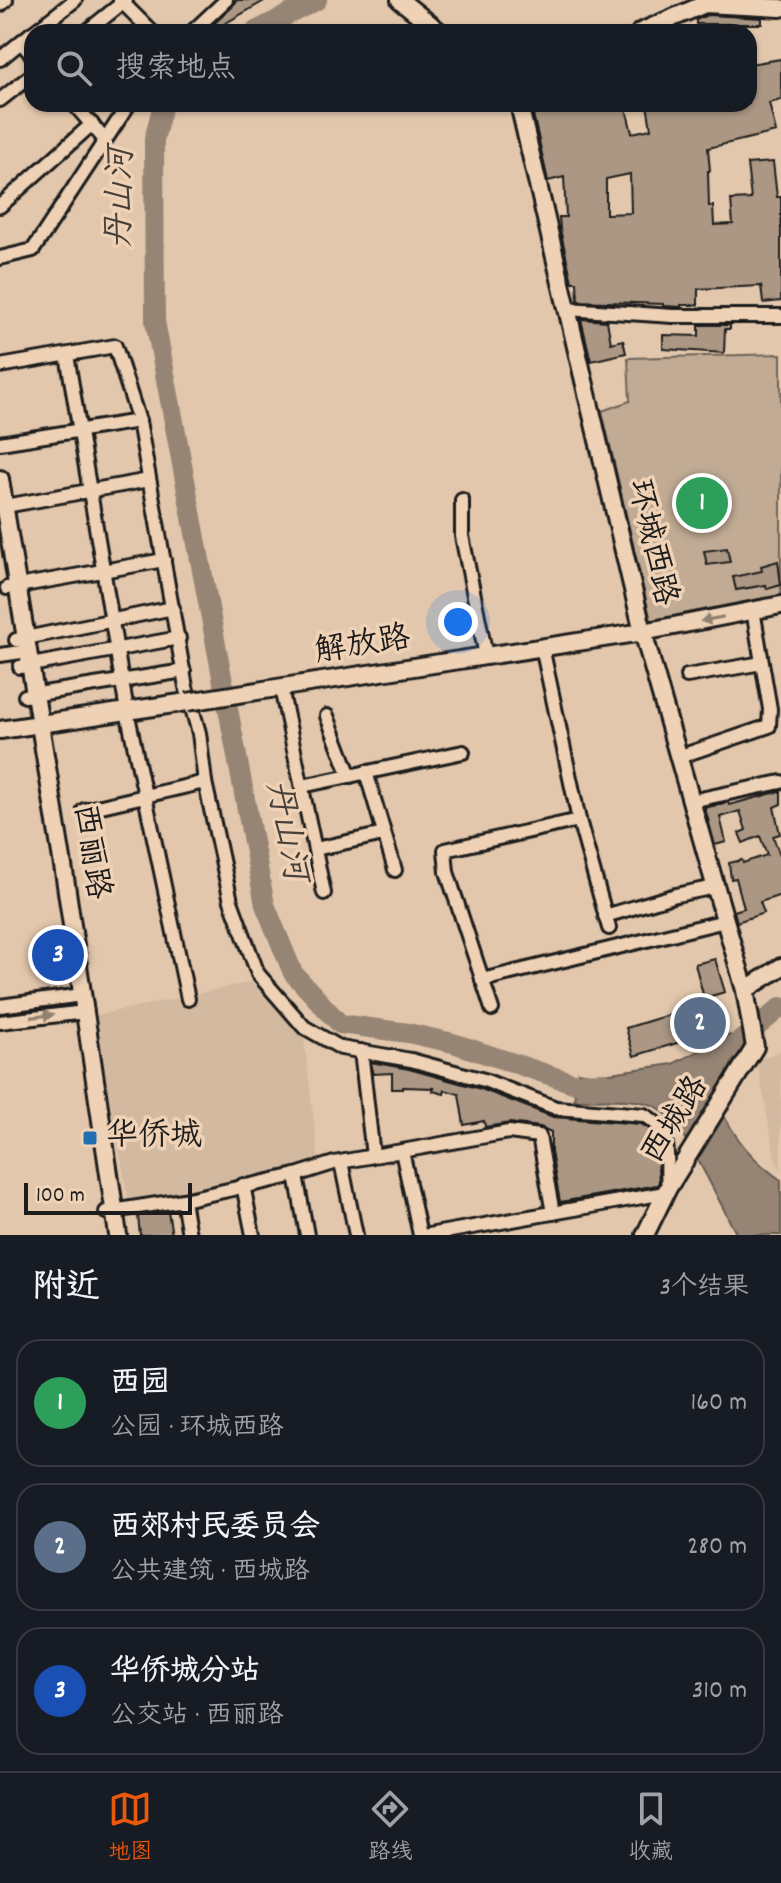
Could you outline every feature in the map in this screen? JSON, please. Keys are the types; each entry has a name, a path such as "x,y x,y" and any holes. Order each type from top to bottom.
{"street":[{"path":"0,5 6,0"},
{"path":"44,24 75,0"},
{"path":"200,24 226,0"},
{"path":"400,0 430,24"},
{"path":"96,24 123,1 145,24"},
{"path":"659,24 705,4 781,8"},
{"path":"0,59 24,40"},
{"path":"21,42 24,46"},
{"path":"0,100 24,81"},
{"path":"81,112 105,140"},
{"path":"0,258 33,250 124,112"},
{"name":"环城西路","path":"521,112 643,632 745,990"},
{"path":"0,206 92,124"},
{"path":"567,309 673,316 781,316"},
{"path":"0,366 115,346 139,421 184,671 199,733 205,782 231,901 258,974 304,1027 341,1048 411,1060 484,1080 556,1108 644,1115 657,1121 665,1134 666,1191 475,1231 428,1235"},
{"path":"67,355 127,711 188,999"},
{"path":"0,443 139,421"},
{"name":"西丽路","path":"0,479 12,587 79,1004 110,1211 110,1235"},
{"path":"2,507 149,480"},
{"path":"462,500 462,536 486,656"},
{"name":"西丽路","path":"0,544 12,587"},
{"path":"12,587 164,560"},
{"name":"解放路","path":"0,730 643,632 781,605"},
{"path":"23,652 112,620 173,608"},
{"path":"678,757 769,726 770,709 753,610"},
{"path":"0,655 117,649 179,638"},
{"path":"542,647 579,820 607,922 676,895 715,887"},
{"path":"687,676 762,663"},
{"path":"30,696 184,671"},
{"path":"276,688 302,786 324,893"},
{"path":"327,716 350,776"},
{"path":"302,786 463,752"},
{"path":"366,772 395,870"},
{"path":"84,810 205,782"},
{"path":"691,801 781,782"},
{"path":"492,1009 447,872 445,850 579,820"},
{"path":"315,849 384,834"},
{"path":"482,980 725,921"},
{"path":"745,990 781,967"},
{"name":"西城路","path":"645,1235 666,1191 755,1047 745,990"},
{"path":"0,1006 79,1004"},
{"path":"0,1022 79,1004"},
{"path":"361,1051 373,1156"},
{"path":"110,1211 183,1200 341,1162 509,1132 539,1136 553,1213"},
{"path":"402,1151 420,1235"},
{"path":"341,1162 356,1235"},
{"path":"296,1175 307,1235"},
{"path":"243,1185 253,1235"},
{"path":"183,1200 189,1235"},
{"name":"西丽路","path":"110,1211 118,1235"}],"shaded area":[{"path":"781,354 781,595 651,621 602,411 630,401 628,358"},
{"path":"251,982 303,1031 319,1163 129,1202 94,1016"},
{"path":"730,1035 744,1048 734,1059 716,1097 727,1122 742,1144 781,1180 781,1235 737,1235 681,1132 660,1109 631,1100 574,1100 578,1072 596,1075 673,1064"},
{"path":"781,1050 781,1170 775,1158 757,1061"}],"building":[{"path":"236,0 266,0 224,24 214,24 232,7"},
{"path":"707,15 762,18 762,24 696,24 696,20"},
{"path":"781,59 781,100 769,103 776,132 708,148 708,171 709,206 713,206 714,225 733,224 731,200 751,199 747,164 773,162 777,197 781,197 781,301 763,303 761,286 698,289 698,305 681,307 578,301 577,282 572,282 560,229 559,217 566,217 564,177 548,181 534,112 627,112 632,133 651,129 648,112 757,112 757,63","holes":["630,174 631,213 606,214 606,179"]},
{"path":"581,319 607,321 611,343 623,340 626,353 591,361"},
{"path":"699,325 730,325 730,329 725,329 724,353 663,349 663,335 699,336"},
{"path":"727,548 730,562 707,565 704,551"},
{"path":"778,561 781,585 767,589 766,585 736,590 733,577 762,571 761,566"},
{"path":"781,791 781,804 774,807 780,834 773,836 781,859 781,895 760,902 764,913 737,922 734,911 744,908 736,878 731,879 729,863 742,860 743,863 767,855 760,836 743,843 739,833 746,830 740,811 720,817 726,842 715,845 705,808"},
{"path":"715,959 725,992 704,998 695,964"},
{"path":"713,1007 723,1028 698,1040 697,1037 634,1056 626,1028 678,1012 682,1022"},
{"path":"371,1062 481,1089 553,1117 641,1124 656,1140 659,1182 657,1185 560,1202 551,1152 551,1132 540,1127 510,1123 485,1127 484,1121 464,1125 459,1094 445,1090 444,1094 433,1091 434,1088 392,1089 392,1073 373,1074"},
{"path":"168,1211 172,1235 140,1235 138,1216"}],"waterway":[{"name":"丹山河","path":"270,24 317,0"},
{"name":"丹山河","path":"161,112 154,140 155,321 265,905 293,973 340,1024 453,1043 573,1083 604,1082"},
{"path":"718,1059 781,1007"}],"place":[{"name":"西园","path":"702,503"},
{"name":"华侨城分站","path":"58,955"},
{"name":"西郊村民委员会","path":"700,1023"},
{"name":"华侨城","path":"90,1138"}]}
